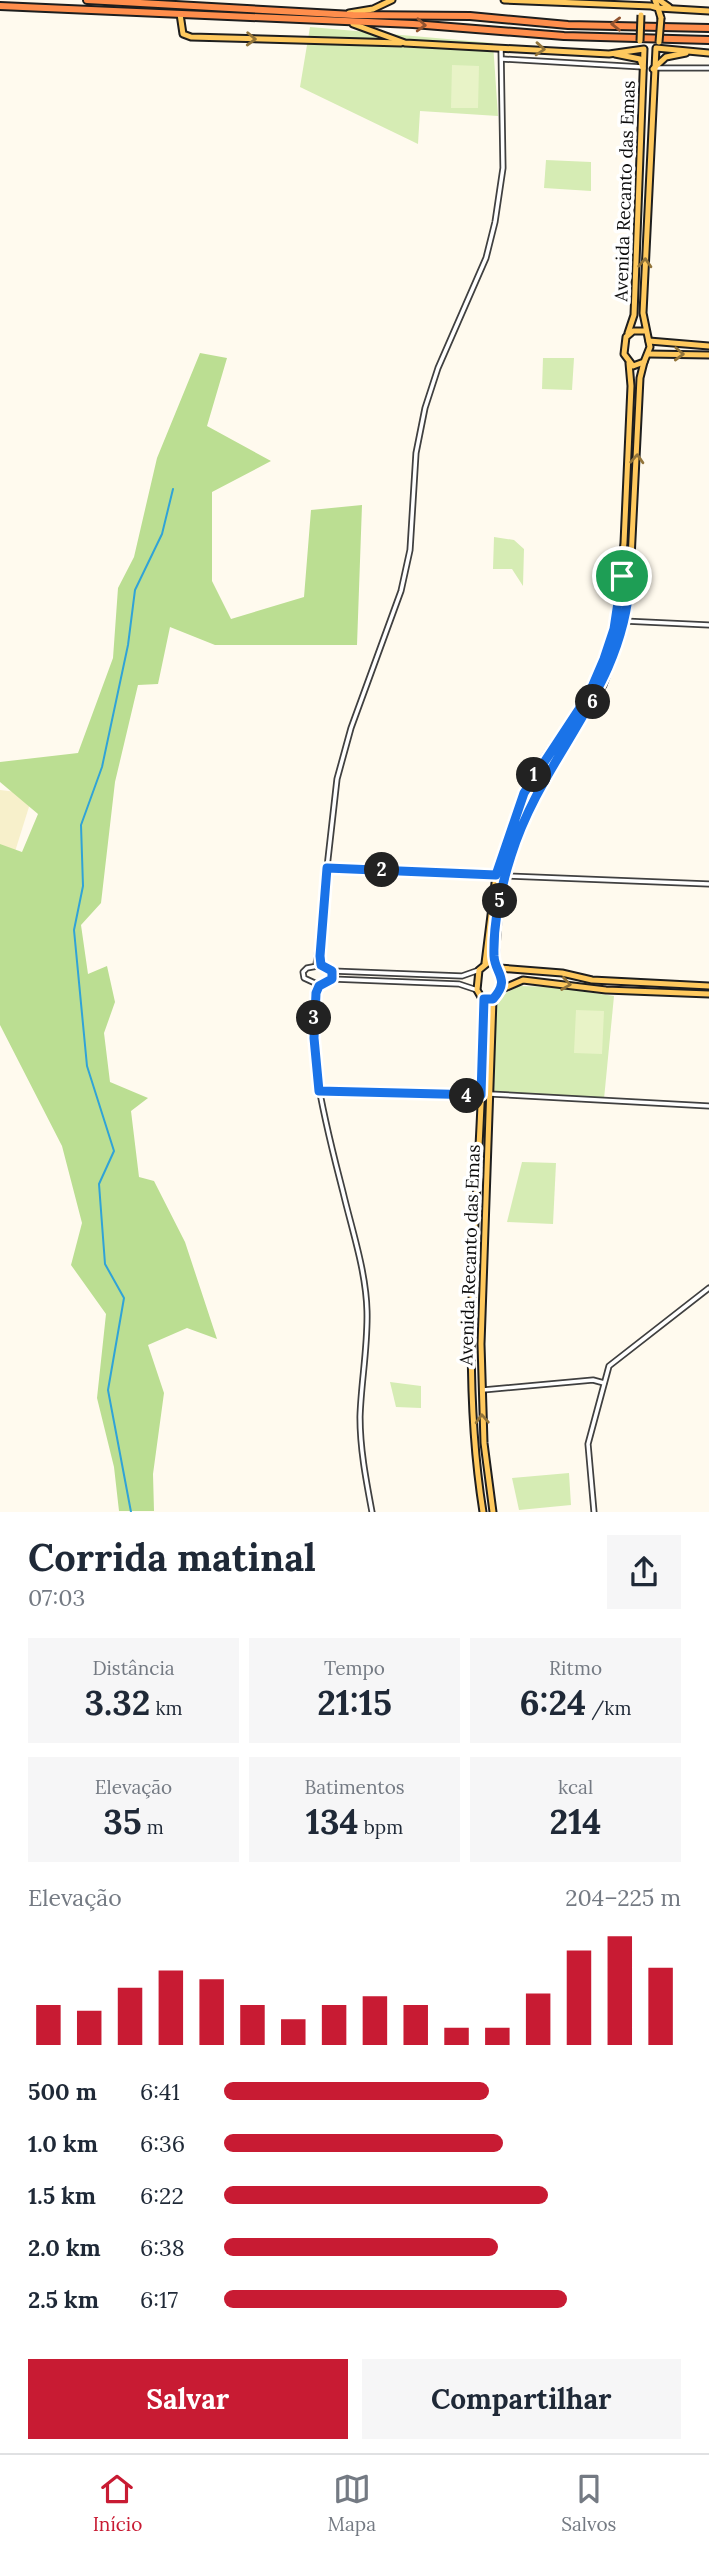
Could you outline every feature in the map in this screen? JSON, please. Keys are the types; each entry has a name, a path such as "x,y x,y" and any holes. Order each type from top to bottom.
{"highway":[{"path":"64,8 65,0"},
{"path":"87,0 335,14 443,15 568,25 709,28"},
{"path":"0,6 353,24 450,26 564,36 709,40"},
{"path":"282,19 289,15 284,10"}],"main road":[{"path":"160,0 170,5"},
{"path":"335,14 368,10 392,0"},
{"path":"504,0 632,6 646,2 658,8 709,10"},
{"path":"657,0 658,8"},
{"path":"657,0 679,9"},
{"path":"644,49 640,41 641,15 646,2"},
{"name":"Avenida Recanto das Emas","path":"644,331 653,69 661,18 658,8"},
{"path":"180,14 183,34 191,37 501,46 634,57 640,59 643,69"},
{"path":"353,24 405,43"},
{"path":"609,54 658,45 693,53"},
{"name":"Avenida Recanto das Emas","path":"628,333 634,315 644,49"},
{"path":"653,69 666,57 709,53"},
{"path":"643,117 648,123 651,119"},
{"path":"641,147 645,145 650,150"},
{"path":"639,217 643,219 647,216"},
{"path":"638,226 642,224 647,228"},
{"path":"500,990 497,916 505,876 527,810 603,685 622,634 630,579 640,378 649,354 649,341 644,331 637,329 628,333 623,347 629,363 631,386 622,576 614,629 589,694 553,747 519,805 496,875 489,912 485,963 478,970 477,990 484,999 493,999 500,990 523,981 709,994"},
{"path":"649,341 709,346"},
{"path":"649,354 709,355"},
{"path":"629,363 637,366 644,362"},
{"path":"626,496 635,496"},
{"path":"625,506 628,502 634,506"},
{"path":"622,576 630,579"},
{"path":"614,629 622,634"},
{"path":"565,730 571,730 572,736"},
{"path":"553,747 554,753 559,754"},
{"path":"527,789 528,795 535,794"},
{"path":"519,805 525,805 527,810"},
{"path":"491,904 495,907 499,905"},
{"path":"489,912 494,912 497,916"},
{"path":"485,963 592,980 709,986"},
{"path":"663,984 664,992"},
{"path":"683,993 684,985"},
{"name":"Avenida Recanto das Emas","path":"483,1511 476,1445 472,1340 480,1115 478,1096 484,999"},
{"name":"Avenida Recanto das Emas","path":"492,1511 484,1446 481,1328 493,999"},
{"path":"489,1109 480,1115 483,1122 489,1119"},
{"path":"479,1127 488,1128"},
{"path":"473,1328 479,1332 481,1328"},
{"path":"472,1340 478,1337 481,1342"},
{"path":"476,1445 484,1446"},
{"path":"478,1468 483,1464 486,1466"}],"street":[{"path":"319,965 333,805 344,752 403,581 411,540 415,453 425,408 435,375 486,258 495,222 503,169 501,46"},
{"path":"666,57 660,64 668,67"},
{"path":"502,59 643,69"},
{"path":"653,69 709,68"},
{"path":"624,621 709,625"},
{"path":"327,868 496,875"},
{"path":"505,876 709,884"},
{"path":"477,990 464,985 332,979 321,984 304,978 303,972 319,965 332,971 461,976 478,970"},
{"path":"332,971 332,979"},
{"path":"404,983 405,973"},
{"path":"430,983 432,975"},
{"path":"312,983 316,993 314,1038 319,1091 365,1287 367,1348 361,1408 361,1450 372,1511"},
{"path":"316,993 321,984"},
{"path":"319,1091 478,1096"},
{"path":"490,1097 709,1106"},
{"path":"594,1511 588,1441 609,1366 709,1288"},
{"path":"481,1390 593,1380 604,1383"}],"shaded area":[{"path":"0,790 33,794 13,858 0,854"}],"green space":[{"path":"310,27 493,43 498,116 420,111 418,144 300,87"},
{"path":"452,65 479,66 478,108 451,108"},
{"path":"546,160 591,162 591,191 544,188"},
{"path":"200,353 227,358 207,426 271,461 212,492 212,581 231,619 304,597 311,510 362,505 357,645 215,645 170,627 158,684 138,685 115,782 101,903 81,925 88,974 107,966 115,1002 104,1033 110,1082 148,1098 131,1111 139,1177 154,1181 185,1242 217,1339 187,1328 148,1345 164,1393 153,1474 154,1511 119,1511 114,1467 97,1398 106,1314 71,1265 82,1223 62,1146 0,1025 0,844 22,852 38,814 0,782 0,762 78,753 113,658 118,588 134,557 157,458"},
{"path":"543,358 574,358 572,390 542,389"},
{"path":"494,537 514,540 524,549 523,586 512,569 493,569"},
{"path":"519,986 554,987 614,996 604,1099 494,1095 496,1006 506,993"},
{"path":"576,1010 604,1011 602,1054 574,1053"},
{"path":"522,1162 556,1163 553,1224 507,1222"},
{"path":"390,1382 421,1386 421,1408 396,1407"},
{"path":"569,1473 571,1505 519,1510 512,1478"}],"waterway":[{"path":"131,1512 108,1390 124,1298 105,1264 99,1184 114,1151 87,1066 74,930 83,886 81,825 102,767 128,645 135,590 162,534 173,489"}],"route":[{"path":"626,575 630,579 629,595 622,634 612,663 591,707 535,794 520,828 505,876 497,916 494,954 502,978 498,994 491,1000 484,999 481,1095 319,1091 314,1038 316,993 319,986 332,979 333,975 332,971 321,965 320,956 327,868 496,875 524,793 539,766 589,694 604,659 614,629 622,576 626,575"}]}
